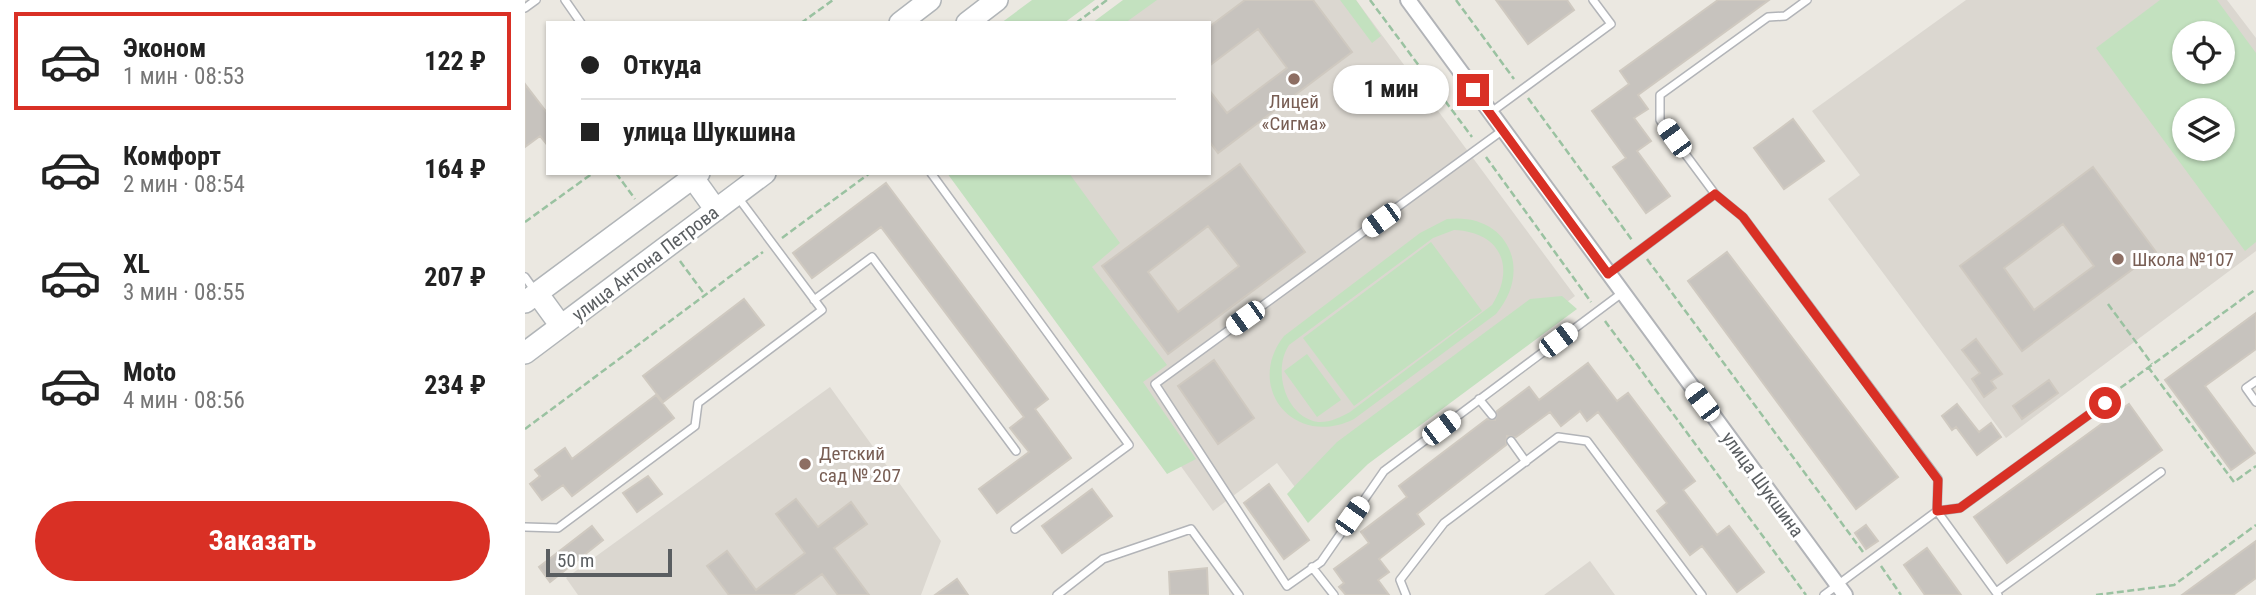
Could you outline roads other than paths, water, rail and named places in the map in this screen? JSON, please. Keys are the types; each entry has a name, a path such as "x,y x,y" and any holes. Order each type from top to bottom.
{"street":[{"path":"970,21 997,0"},
{"name":"улица Шукшина","path":"1408,0 1841,590"},
{"path":"694,175 716,210"},
{"name":"улица Антона Петрова","path":"529,291 694,175"},
{"name":"улица Антона Петрова","path":"525,353 762,175"},
{"path":"529,291 561,326"}],"lane":[{"path":"525,8 536,0"},
{"path":"565,0 580,21"},
{"path":"1490,113 1611,24 1593,0"},
{"path":"1807,0 1786,16 1768,17 1660,95 1660,120 1715,194 1743,217 1938,480 1937,511 1997,594 2161,472"},
{"path":"1503,130 1155,384 1287,586 1321,562 1384,471 1622,293"},
{"path":"932,175 1129,445 1015,529"},
{"path":"1608,274 1715,194"},
{"path":"525,527 558,528 695,426 698,403 822,310 736,195"},
{"path":"814,300 872,257 1016,451"},
{"path":"2256,381 2246,388 2256,402"},
{"path":"1479,399 1492,415"},
{"path":"1824,595 1841,590 1872,560 1937,511 1960,508 2107,400"},
{"path":"1406,595 1400,580 1444,523 1558,438 1587,441 1702,595"},
{"path":"1511,441 1526,462"},
{"path":"1057,595 1103,559 1191,529 1240,595"},
{"path":"1313,568 1334,595"}],"place":[{"name":"Лицей «Сигма»","path":"1294,79"},
{"name":"Школа №107","path":"2118,259"},
{"name":"Детский сад № 207","path":"805,464"}]}
